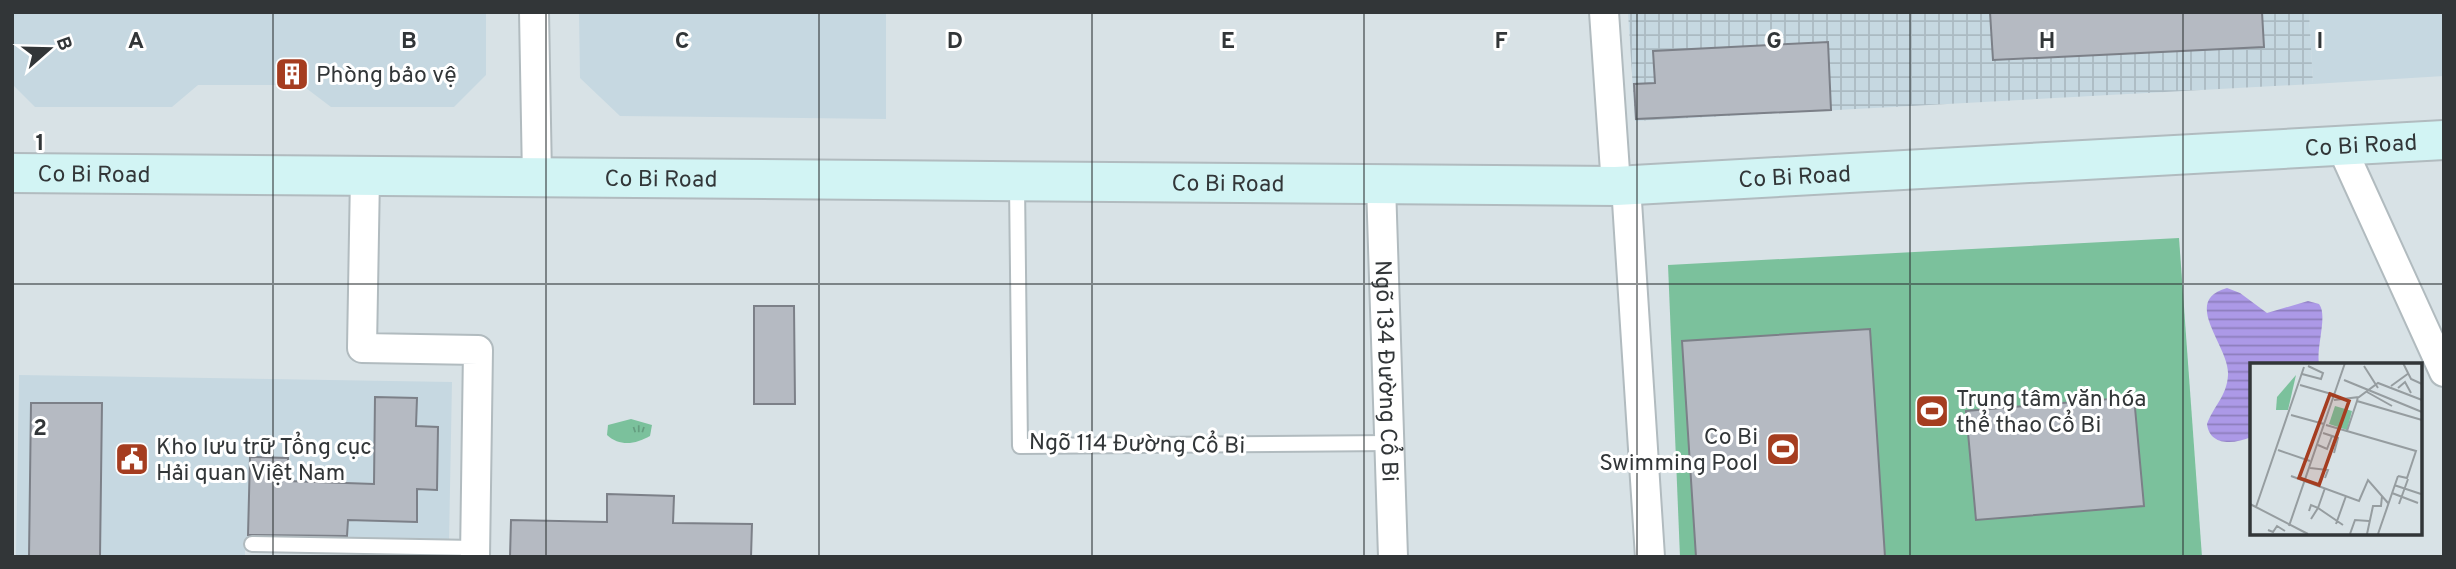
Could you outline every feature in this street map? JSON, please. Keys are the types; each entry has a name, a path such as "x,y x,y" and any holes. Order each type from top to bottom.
{"main road":[{"name":"Co Bi Road","path":"12,173 1621,186 2444,140"}],"street":[{"path":"534,12 537,178"},
{"path":"1605,12 1650,557"},
{"path":"2341,146 2440,356"},
{"path":"365,176 362,348 478,350 475,553"},
{"name":"Ngõ 134 Đường Cổ Bi","path":"1381,185 1393,557"}],"lane":[{"name":"Ngõ 114 Đường Cổ Bi","path":"1017,182 1020,446 1390,443"},
{"path":"252,544 475,553"}],"shaded area":[{"path":"12,12 486,12 486,75 454,107 331,107 302,85 198,85 172,107 35,107 12,84"},
{"path":"579,12 886,12 886,119 620,116 580,78"},
{"path":"1628,12 2309,12 2313,84 1635,121"},
{"path":"2309,12 2444,12 2444,76 2313,84"},
{"path":"2227,288 2240,293 2267,313 2308,301 2319,304 2322,316 2319,363 2250,363 2250,437 2231,442 2213,437 2207,424 2225,389 2228,375 2227,363 2207,314 2208,303 2214,294"},
{"path":"19,375 452,382 449,542 245,538 245,557 16,557"}],"green space":[{"name":"Trung tâm văn hóa thể thao Cổ Bi","path":"2179,238 2202,557 1680,557 1668,265"},
{"path":"631,419 652,425 650,436 623,443 607,435 608,425"}],"building":[{"path":"1990,12 2262,12 2264,47 1993,60"},
{"path":"1828,42 1831,110 1636,119 1634,84 1655,83 1653,51"},
{"path":"754,306 794,306 795,404 754,404"},
{"name":"Co Bi Swimming Pool","path":"1870,329 1885,557 1696,557 1682,341"},
{"path":"375,397 417,398 416,426 438,427 437,490 417,489 417,522 348,520 347,536 248,535 250,457 288,458 287,481 374,484"},
{"path":"2134,397 2144,506 1976,520 1966,411"},
{"path":"31,403 102,403 100,557 29,557"},
{"path":"607,494 674,496 673,523 752,524 751,557 510,557 511,520 607,522"}],"place":[{"name":"Phòng bảo vệ","path":"292,74"},
{"name":"Trung tâm văn hóa thể thao Cổ Bi","path":"1932,411"},
{"name":"Co Bi Swimming Pool","path":"1783,449"},
{"name":"Kho lưu trữ Tổng cục Hải quan Việt Nam","path":"132,459"}]}
